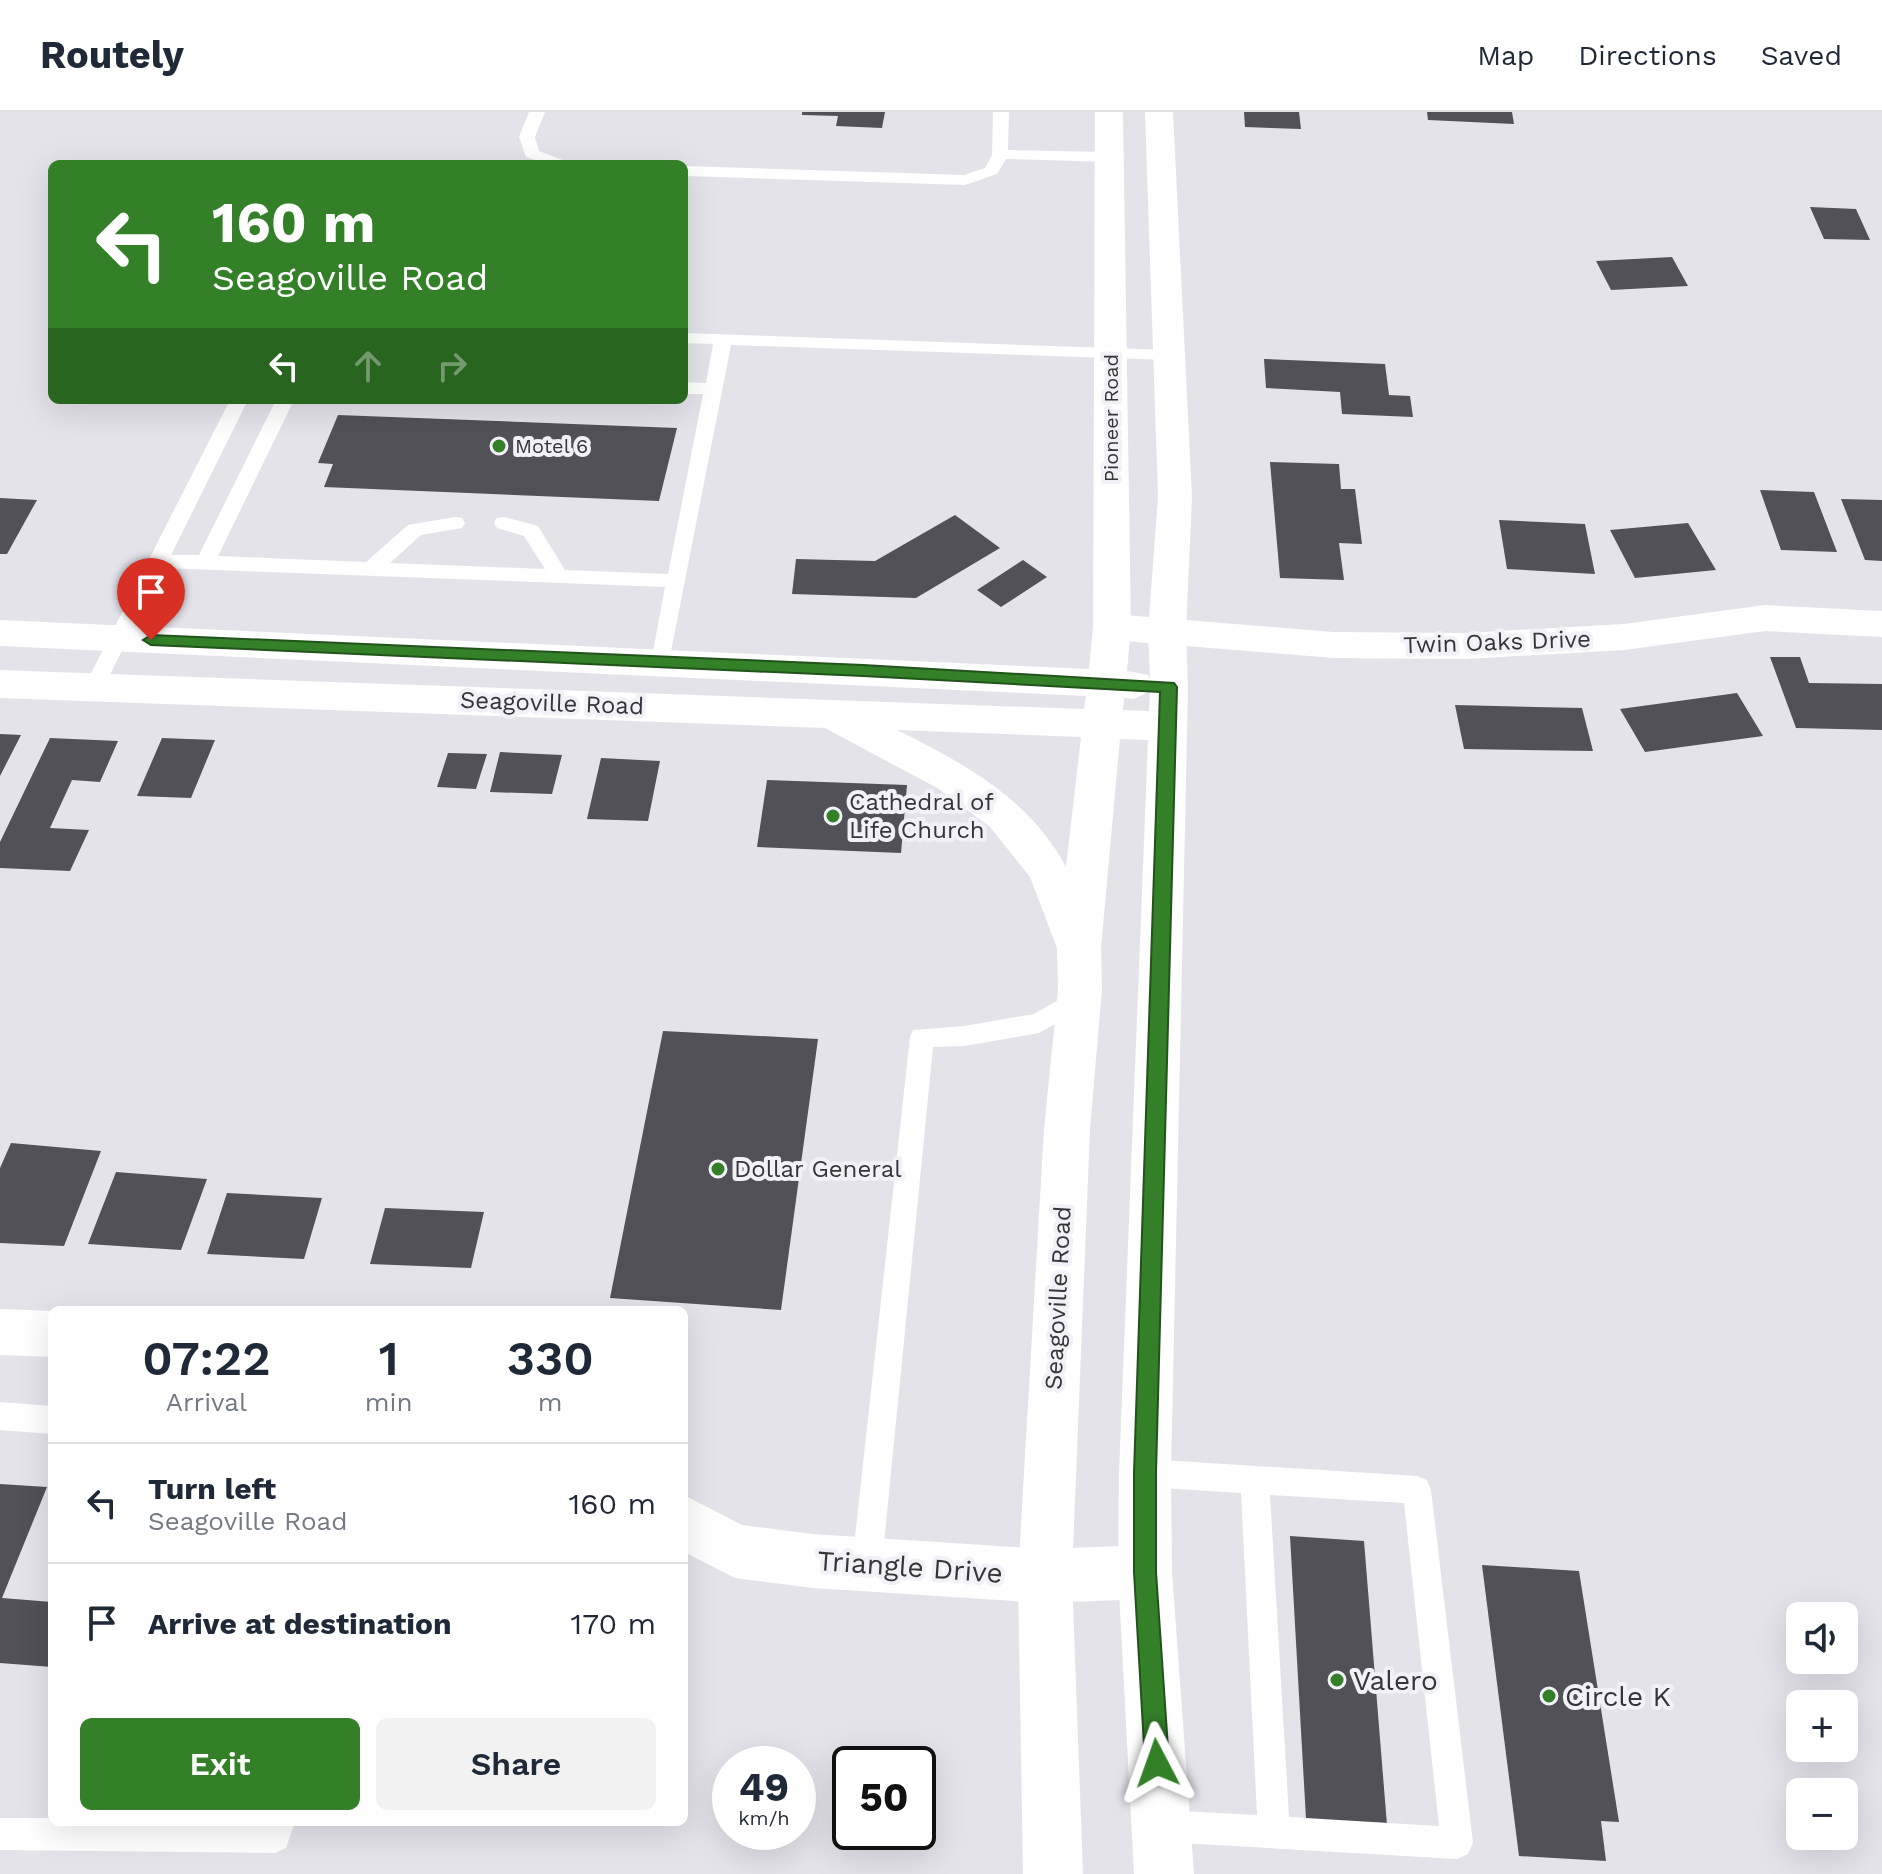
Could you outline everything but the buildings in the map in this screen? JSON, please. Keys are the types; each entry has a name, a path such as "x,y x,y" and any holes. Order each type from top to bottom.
{"main road":[{"name":"Pioneer Road","path":"1104,724 1112,627 1109,112"},
{"path":"1159,112 1175,497 1167,631 1169,687 1145,1473 1145,1572 1163,1850"},
{"name":"Twin Oaks Drive","path":"1112,627 1333,645 1466,646 1624,637 1765,618 1882,624"},
{"name":"Seagoville Road","path":"0,633 1169,687"},
{"name":"Seagoville Road","path":"0,684 1166,726"},
{"path":"827,713 946,772 990,802 1024,836 1046,867 1079,948"},
{"name":"Seagoville Road","path":"1053,1874 1045,1576 1067,1129 1079,998 1079,948 1104,724"},
{"path":"0,1332 48,1334"},
{"name":"Triangle Drive","path":"688,1524 735,1551 1045,1576 1145,1572"}],"lane":[{"path":"537,112 527,137 532,154 552,160"},
{"path":"688,171 965,180 991,171 1000,154 1001,112"},
{"path":"1000,154 1109,157"},
{"path":"688,338 1169,355"},
{"path":"661,662 723,339"},
{"path":"688,388 713,389"},
{"path":"93,689 237,404"},
{"path":"205,562 283,404"},
{"path":"370,569 415,530 455,523"},
{"path":"504,523 531,531 560,577"},
{"path":"158,561 676,581"},
{"path":"867,1564 922,1037 964,1036 1039,1023 1079,998"},
{"path":"0,1416 48,1420"},
{"path":"1145,1473 1417,1490 1457,1843 1274,1833 1163,1850"},
{"path":"1255,1480 1274,1833"},
{"path":"0,1834 275,1837 278,1826"}],"place":[{"name":"Motel 6","path":"499,446"},
{"name":"Cathedral of Life Church","path":"833,816"},
{"name":"Dollar General","path":"718,1169"},
{"name":"Valero","path":"1337,1680"},
{"name":"Circle K","path":"1549,1696"}],"route":[{"path":"151,640 863,670 1169,687 1145,1473 1145,1572 1157,1763"}]}
